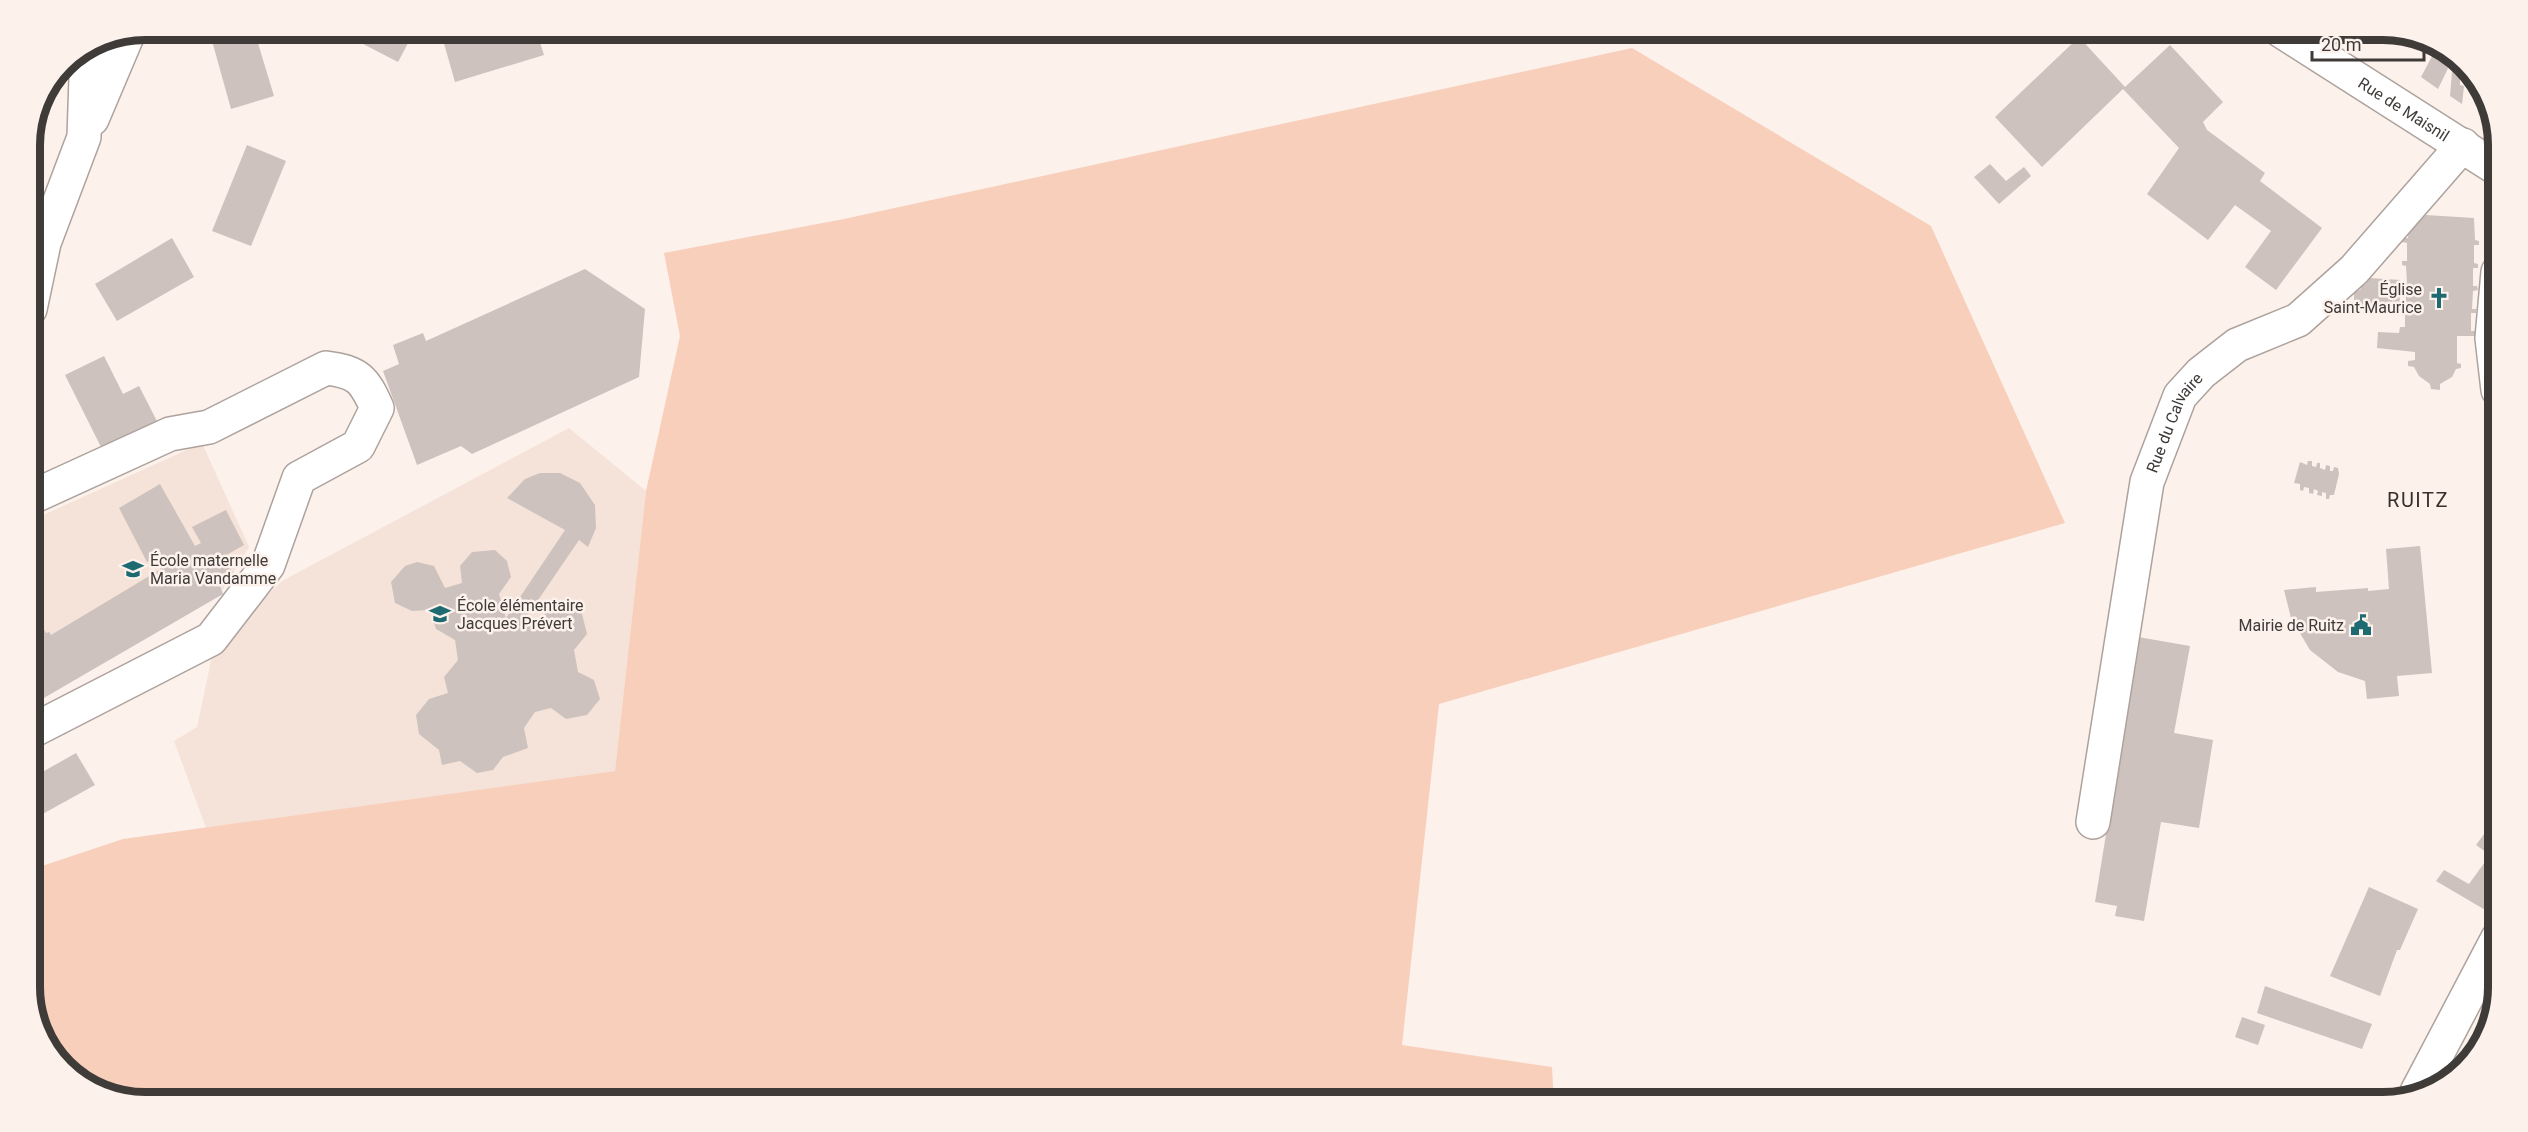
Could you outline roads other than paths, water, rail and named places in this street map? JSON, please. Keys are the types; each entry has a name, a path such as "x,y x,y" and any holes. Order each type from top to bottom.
{"street":[{"name":"Rue de Maisnil","path":"2296,40 2487,161"},
{"path":"41,257 44,243 84,137 124,43"},
{"path":"84,137 87,60"},
{"name":"Rue du Calvaire","path":"2093,822 2147,482 2180,396 2201,373 2237,345 2298,320 2354,270 2463,145"},
{"path":"41,493 170,434 209,427 326,368 347,371 366,382 377,408 358,446 299,478 268,565 211,639 41,726"},
{"path":"2424,1083 2488,958"}],"place":[{"name":"Église Saint-Maurice","path":"2439,298"},
{"name":"École maternelle Maria Vandamme","path":"133,569"},
{"name":"École élémentaire Jacques Prévert","path":"440,614"},
{"name":"Mairie de Ruitz","path":"2361,625"}],"district":[{"name":"RUITZ","path":"2418,500"}]}
